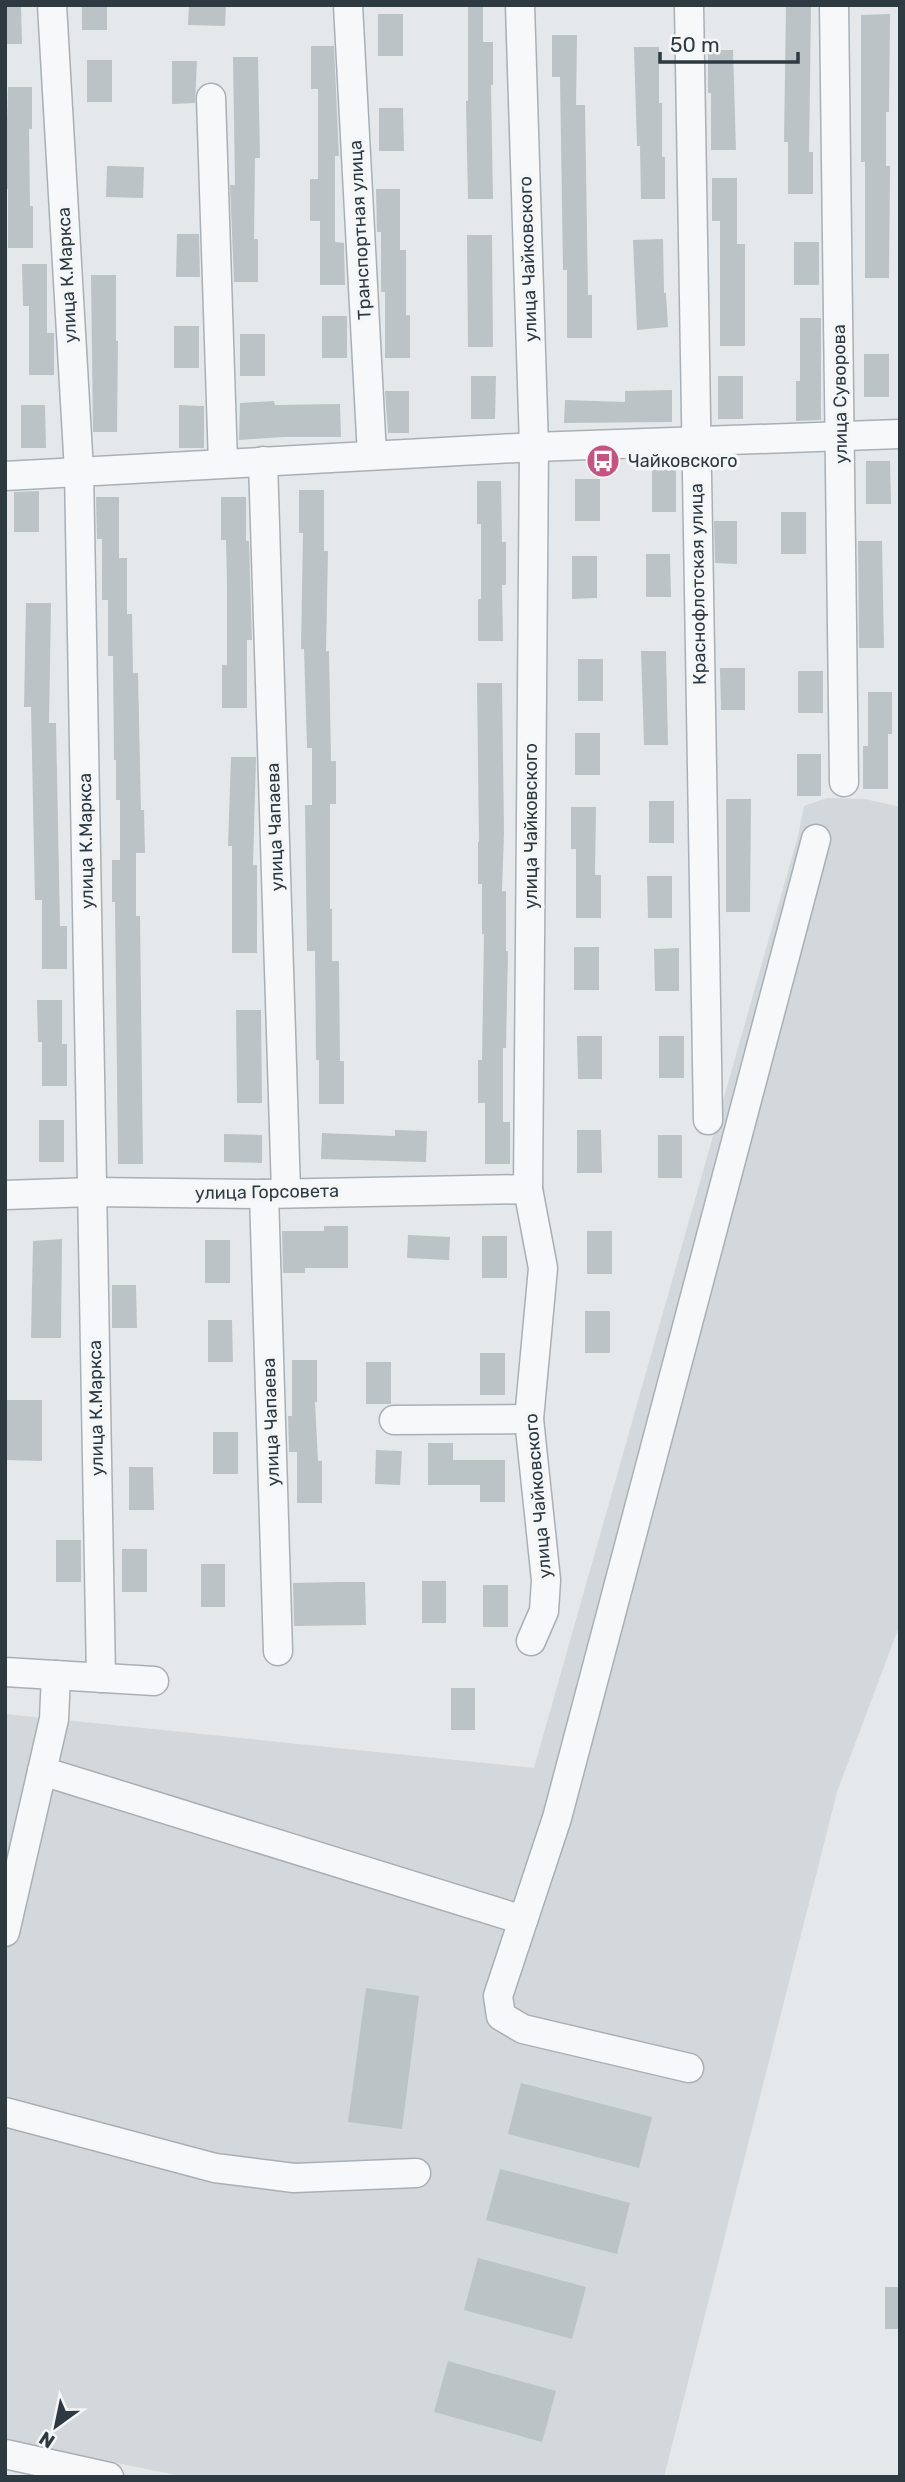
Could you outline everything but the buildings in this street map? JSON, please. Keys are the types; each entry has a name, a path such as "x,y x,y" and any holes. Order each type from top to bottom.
{"street":[{"name":"улица К.Маркса","path":"51,5 79,471 101,1678"},
{"name":"Транспортная улица","path":"348,5 372,455"},
{"name":"улица Чайковского","path":"520,5 534,447 528,1189 543,1268 529,1419 546,1580 544,1611 531,1642"},
{"name":"Краснофлотская улица","path":"689,5 708,1121"},
{"name":"улица Суворова","path":"834,5 844,782"},
{"path":"211,98 223,463"},
{"path":"5,476 534,447 900,434"},
{"name":"улица Чапаева","path":"263,461 275,1193 278,1651"},
{"path":"689,2068 523,2029 501,2016 498,1996 557,1818 816,839"},
{"name":"улица Горсовета","path":"5,1195 528,1189"},
{"path":"394,1420 529,1419"},
{"path":"5,1672 154,1681"},
{"path":"5,1932 54,1719 56,1675"},
{"path":"42,1771 523,1920"},
{"path":"5,2112 215,2168 294,2178 416,2173"},
{"path":"5,2454 109,2477"}],"shaded area":[{"path":"827,798 865,799 900,807 900,1624 837,1792 664,2477 187,2477 5,2441 5,1714 534,1768 798,836 804,806"}],"place":[{"name":"Чайковского","path":"603,461"}]}
